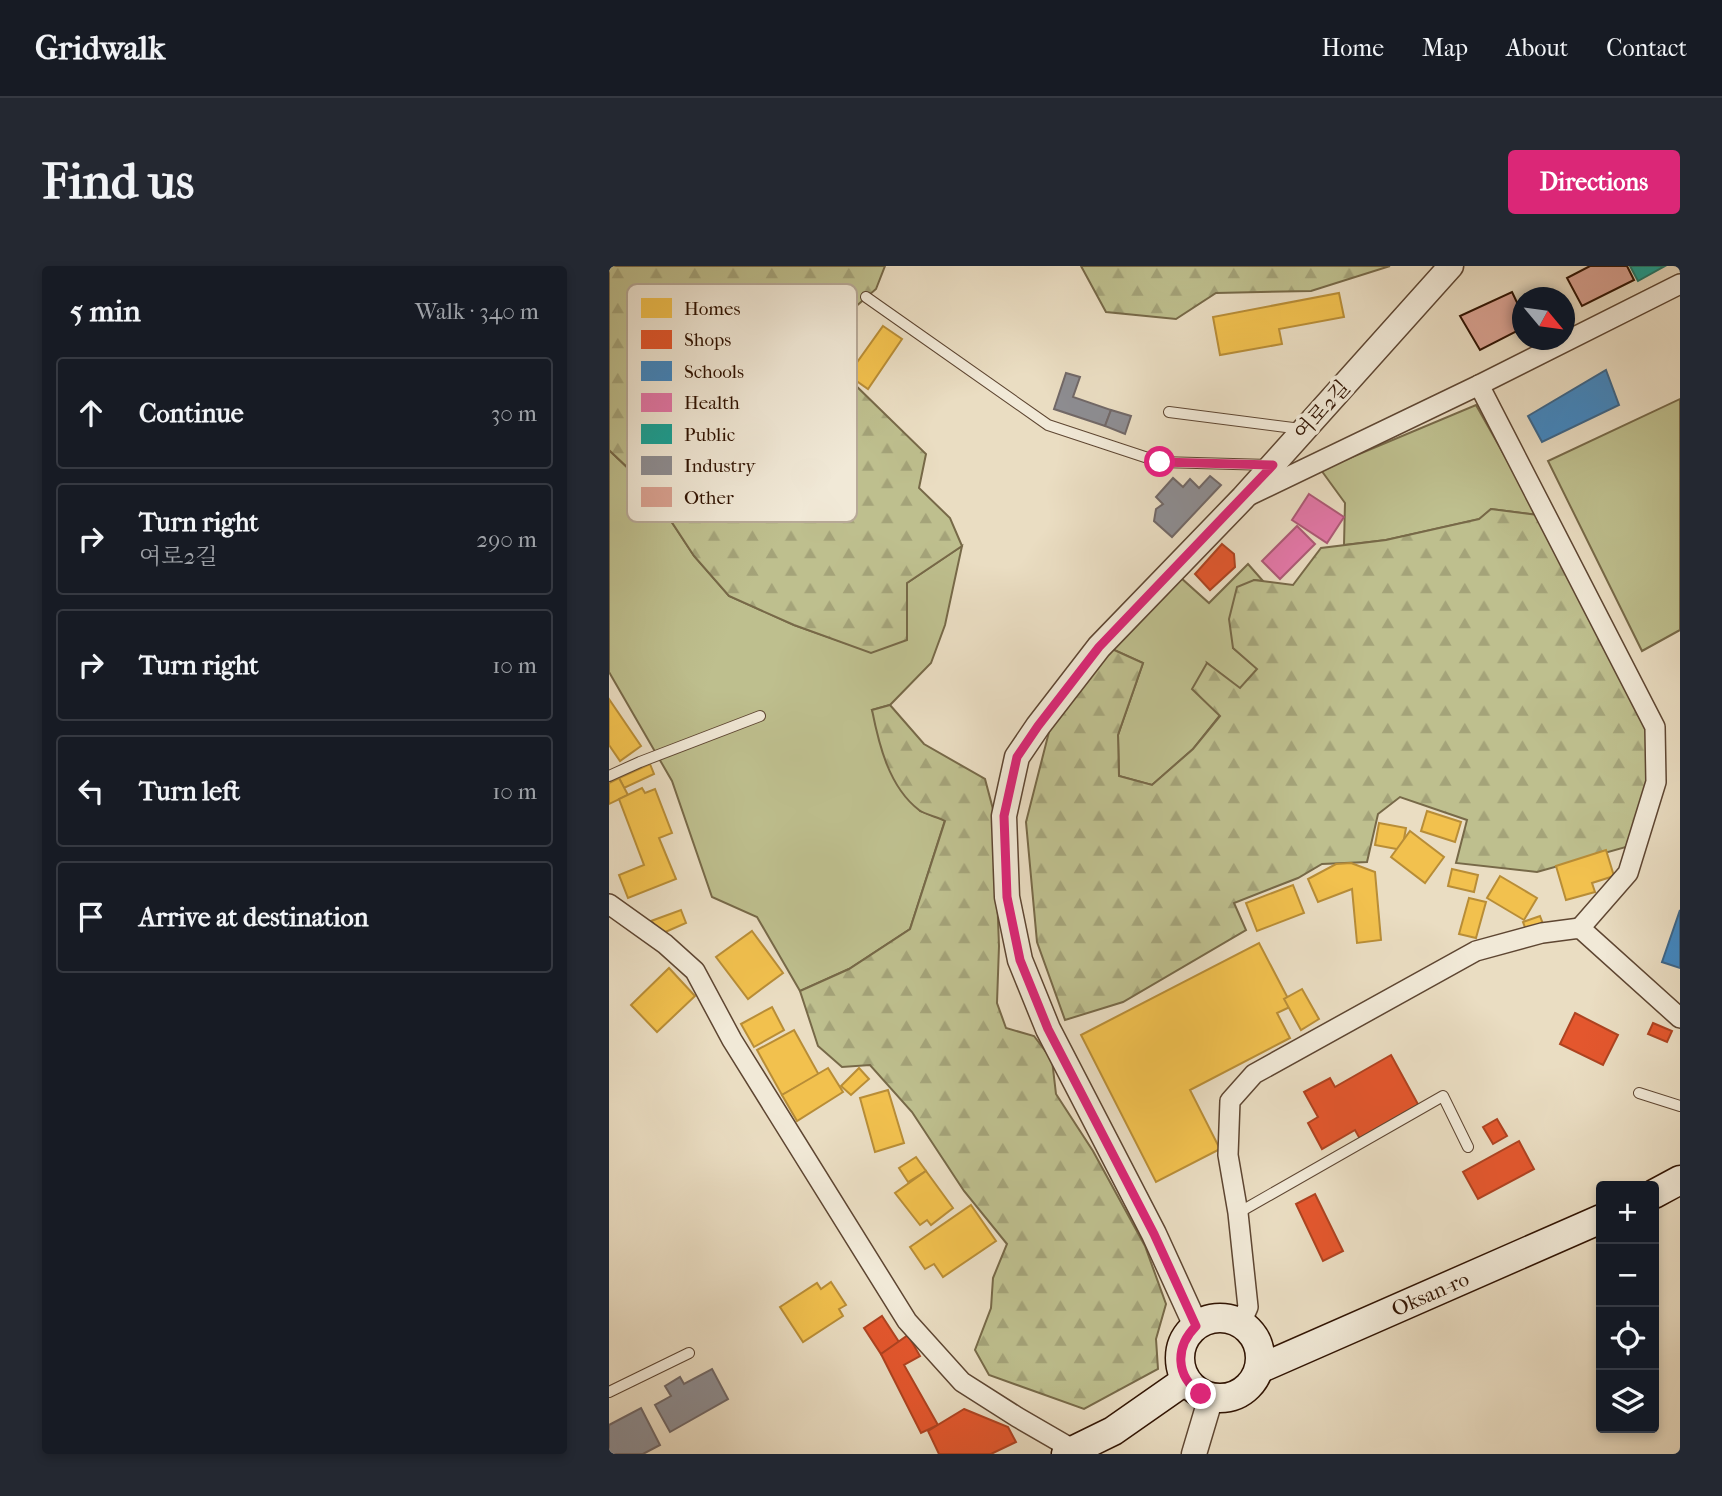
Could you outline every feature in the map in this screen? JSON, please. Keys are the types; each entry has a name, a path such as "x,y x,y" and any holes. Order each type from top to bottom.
{"main road":[{"path":"1659,1191 1680,1180"},
{"name":"Oksan-ro","path":"1259,1369 1596,1221"},
{"path":"1218,1318 1241,1323 1258,1343 1259,1369 1254,1380 1235,1396 1223,1398 1211,1397 1193,1388 1181,1369 1180,1357 1188,1334 1207,1320 1218,1318"},
{"path":"1070,1452 1113,1432 1187,1380"}],"street":[{"name":"여로2길","path":"1196,1326 1154,1234 1048,1029 1020,960 1007,897 1004,816 1017,757 1099,647 1243,498 1451,266"},
{"path":"1243,498 1479,385 1680,284"},
{"path":"1241,1323 1248,1307 1238,1213 1228,1155 1230,1101 1254,1074 1476,951 1542,933 1580,928 1627,873 1655,782 1655,727 1479,385"},
{"path":"609,904 665,944 695,971 732,1040 907,1321 962,1382 1070,1452"},
{"path":"1580,928 1680,1018"},
{"path":"1195,1454 1211,1397"}],"lane":[{"path":"866,298 1048,425 1160,462 1273,465"},
{"path":"1169,412 1305,430"},
{"path":"609,776 761,716"},
{"path":"1639,1093 1680,1106"},
{"path":"1238,1213 1443,1096 1468,1147"},
{"path":"609,1392 689,1353"}],"green space":[{"path":"609,266 885,266 876,289 857,306 857,284 627,284 627,467 609,450"},
{"path":"1081,266 1390,266 1311,291 1216,293 1176,319 1106,312"},
{"path":"857,387 926,454 919,488 950,518 962,546 907,583 907,640 871,653 794,625 729,596 694,556 672,522 857,522"},
{"path":"1680,399 1680,630 1642,651 1548,461"},
{"path":"1476,405 1538,515 1491,509 1480,519 1386,540 1344,545 1345,503 1321,470"},
{"path":"609,450 627,467 627,522 672,522 694,556 729,596 794,625 871,652 907,583 962,546 945,625 931,663 890,705 872,710 920,811 945,820 910,929 849,969 800,991 757,917 712,897 672,781 609,672"},
{"path":"1491,509 1538,515 1648,733 1647,784 1626,847 1537,872 1456,863 1467,820 1400,797 1378,814 1367,862 1322,864 1298,878 1234,903 1246,930 1123,1002 1065,1020 1037,942 1026,822 1050,728 1112,649 1143,663 1118,735 1119,776 1152,785 1193,749 1220,716 1192,689 1207,663 1240,688 1257,669 1233,648 1229,619 1237,587 1254,580 1293,585 1321,548 1386,540 1479,519"},
{"path":"1248,564 1263,581 1254,580 1233,648 1258,669 1240,689 1207,663 1220,715 1193,749 1152,785 1119,776 1118,735 1143,663 1112,649 1181,578 1209,603"},
{"path":"890,705 924,744 985,779 994,813 999,946 997,1003 1006,1028 1034,1036 1052,1060 1056,1094 1093,1151 1145,1246 1166,1304 1156,1339 1158,1369 1084,1409 989,1375 975,1350 991,1308 993,1278 1007,1244 964,1191 912,1112 870,1065 842,1067 818,1046 800,991 849,969 910,929 945,821 919,810 900,790 893,777 882,751 872,710"}],"building: Homes":[{"path":"1339,293 1344,317 1279,329 1282,344 1220,355 1213,317"},
{"path":"883,326 902,339 868,389 857,381 857,362"},
{"path":"609,699 641,746 620,761 609,745"},
{"path":"650,764 654,774 624,788 619,778"},
{"path":"619,778 628,795 609,804 609,783"},
{"path":"642,788 645,793 655,789 672,833 659,838 676,879 628,898 619,875 644,865 619,799"},
{"path":"1427,811 1461,822 1455,842 1421,831"},
{"path":"1379,823 1406,828 1402,850 1375,845"},
{"path":"1410,831 1444,857 1425,883 1391,857"},
{"path":"1606,850 1614,876 1592,883 1595,892 1566,900 1556,866"},
{"path":"1351,863 1375,872 1381,940 1357,943 1352,889 1318,902 1308,879 1336,864"},
{"path":"1452,869 1478,875 1474,892 1448,886"},
{"path":"1500,876 1537,898 1524,920 1487,898"},
{"path":"1293,885 1304,913 1257,931 1246,903"},
{"path":"1469,898 1486,902 1476,938 1459,934"},
{"path":"681,910 686,923 663,933 651,921"},
{"path":"1540,916 1543,924 1526,930 1523,922"},
{"path":"752,931 783,973 748,999 716,957"},
{"path":"1259,943 1292,1006 1277,1013 1290,1038 1190,1090 1220,1149 1156,1182 1081,1035"},
{"path":"669,968 695,996 657,1032 631,1005"},
{"path":"1302,989 1319,1019 1301,1030 1284,999"},
{"path":"772,1007 784,1030 754,1047 741,1024"},
{"path":"794,1030 819,1075 782,1095 757,1050"},
{"path":"828,1068 843,1092 797,1121 782,1095"},
{"path":"859,1068 869,1079 851,1095 841,1086"},
{"path":"888,1090 904,1143 875,1152 860,1098"},
{"path":"916,1157 926,1171 908,1182 899,1168"},
{"path":"926,1171 953,1208 931,1225 927,1220 920,1225 895,1193"},
{"path":"971,1205 996,1241 943,1277 934,1264 925,1269 910,1247"},
{"path":"831,1282 846,1305 839,1309 843,1316 803,1342 780,1307 817,1283 821,1289"}],"building: Shops":[{"path":"1222,544 1234,554 1235,567 1210,590 1195,574"},
{"path":"1575,1013 1618,1035 1603,1065 1560,1044"},
{"path":"1653,1023 1672,1031 1667,1042 1648,1034"},
{"path":"1391,1055 1419,1106 1360,1139 1355,1130 1322,1149 1308,1123 1318,1117 1304,1092 1330,1078 1335,1087"},
{"path":"1497,1119 1507,1136 1493,1144 1483,1127"},
{"path":"1519,1141 1534,1169 1478,1199 1463,1172"},
{"path":"1315,1194 1343,1251 1323,1261 1296,1204"},
{"path":"882,1316 899,1342 881,1354 864,1328"},
{"path":"908,1335 920,1356 904,1365 938,1425 921,1433 881,1354"},
{"path":"964,1409 1008,1427 1016,1442 991,1454 939,1454 928,1431"}],"building: Schools":[{"path":"1606,370 1619,405 1542,442 1528,416"},
{"path":"1680,910 1680,968 1662,962"}],"building: Health":[{"path":"1309,494 1344,517 1327,543 1292,520"},
{"path":"1297,526 1315,544 1280,579 1262,561"}],"building: Public":[{"path":"1630,266 1665,266 1638,281"}],"building: Industry":[{"path":"1066,373 1080,377 1073,397 1111,410 1105,426 1054,409"},
{"path":"1111,410 1131,416 1125,434 1105,426"},
{"path":"1210,476 1221,485 1172,537 1154,521 1156,509 1163,504 1156,497 1173,478 1183,487 1190,479 1199,488"},
{"path":"712,1369 728,1399 670,1432 655,1405 671,1396 665,1386 680,1377 684,1384"},
{"path":"641,1408 660,1445 643,1454 609,1454 609,1425"}],"building: Other":[{"path":"1590,266 1627,266 1634,280 1582,306 1575,287 1572,287 1567,278"},
{"path":"1512,292 1512,334 1480,350 1460,316"}],"route":[{"path":"1160,462 1273,465 1099,647 1017,757 1004,816 1007,897 1020,960 1048,1029 1154,1234 1196,1326 1182,1345 1180,1357 1181,1369 1187,1380 1201,1394"}]}
